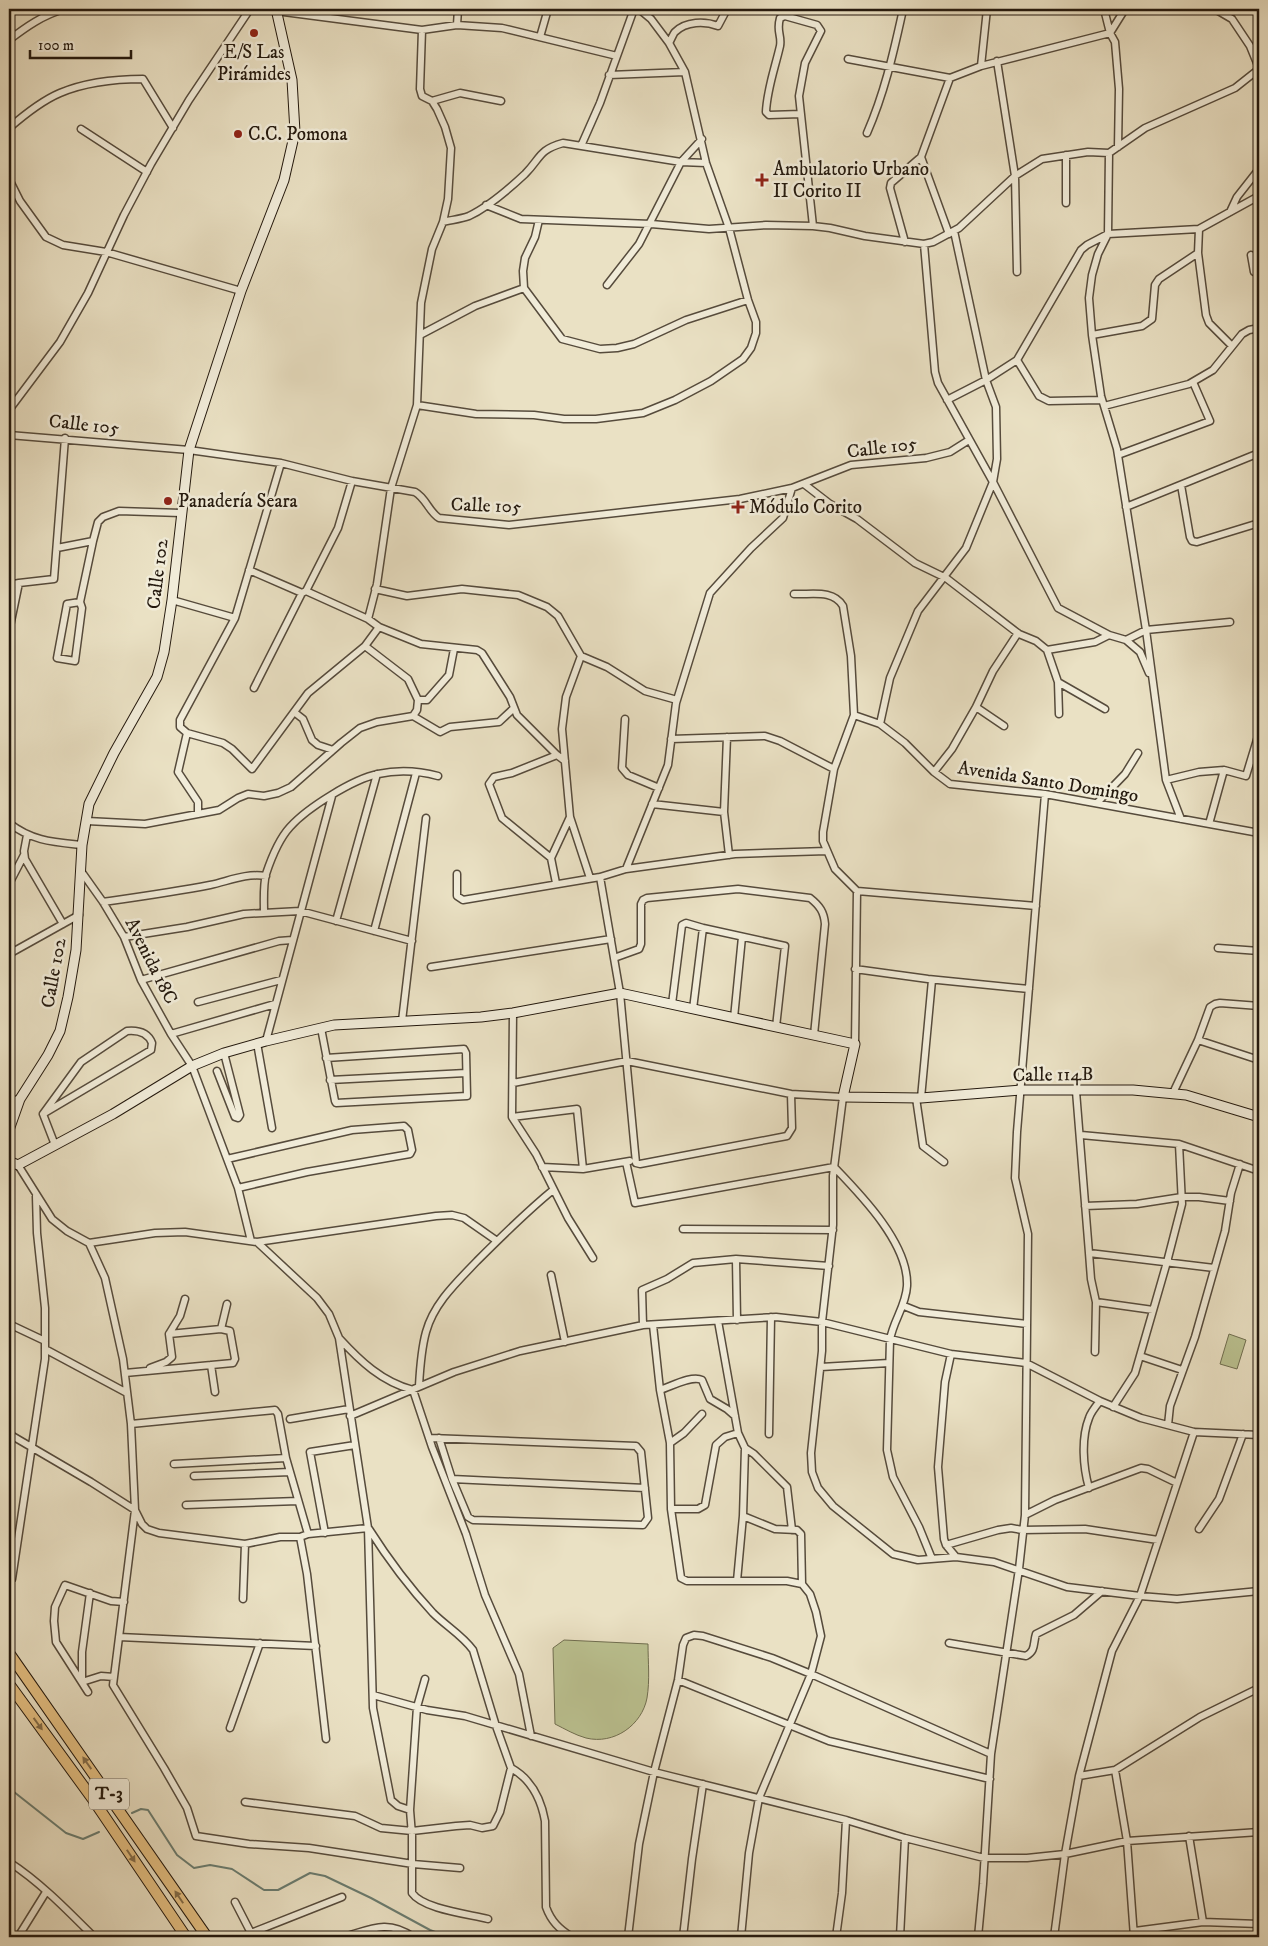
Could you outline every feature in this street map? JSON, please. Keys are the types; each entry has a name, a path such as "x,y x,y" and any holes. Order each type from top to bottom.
{"main road":[{"name":"T-3","path":"9,1653 207,1937"},
{"name":"T-3","path":"9,1684 92,1798 186,1937"}],"street":[{"path":"9,40 52,12 64,9"},
{"path":"9,410 60,342 88,293 106,252 147,172 249,9"},
{"path":"457,25 458,9"},
{"path":"540,37 548,9"},
{"path":"580,146 600,103 634,9"},
{"path":"417,405 476,414 534,415 564,419 596,419 643,413 675,400 704,385 743,360 751,348 756,333 756,322 748,300 729,228 706,163 685,72 669,43 651,19 639,9"},
{"path":"669,43 675,32 688,25 701,22 718,26 726,9"},
{"path":"980,66 986,9"},
{"path":"1104,9 1114,42 1119,90 1118,147"},
{"path":"848,59 950,78 997,61 1110,33 1126,9"},
{"path":"486,206 521,219 651,224 708,229 766,225 813,226 864,236 924,244 952,232 1015,176 1042,159 1088,152 1108,153 1146,128 1236,88 1259,68 1250,46 1232,19 1215,9"},
{"path":"276,10 422,30 457,25 502,28 617,56"},
{"name":"Calle 102","path":"9,1130 20,1099 48,1055 60,1031 76,950 82,845 89,804 114,753 157,677 164,652 172,600 189,450 241,291 284,180 295,132 292,80 276,10"},
{"path":"867,133 879,104 890,67 902,14"},
{"path":"801,114 769,115 766,112 767,96 780,42 777,28 780,18 785,16 817,26 821,31 803,70 799,96 801,114 813,226"},
{"path":"368,620 376,589 391,488 417,405 421,303 432,249 443,222 448,199 451,148 445,127 432,101 422,96 420,89 422,30"},
{"path":"997,61 1015,176 1017,272"},
{"path":"609,75 685,72"},
{"path":"905,242 890,188 891,183 921,157 950,78"},
{"path":"9,128 32,110 59,93 93,83 143,79 173,128"},
{"path":"432,101 460,93 501,101"},
{"path":"81,129 147,172"},
{"path":"607,284 639,244 682,162 702,139"},
{"path":"443,222 468,216 486,206 527,172 540,154 549,147 563,143 682,162 706,163"},
{"path":"1108,153 1108,234 1098,254 1092,275 1089,298 1092,335 1103,403 1118,455 1146,630 1166,780 1181,819"},
{"path":"1066,155 1066,204"},
{"path":"880,724 890,678 918,611 966,548 993,482 997,442 996,407 986,380 952,232 921,157"},
{"path":"1230,212 1237,197 1259,169"},
{"path":"9,179 20,200 46,237 62,245 106,252 241,291"},
{"path":"947,400 986,380 1017,360 1081,250 1087,245 1108,234 1198,229 1259,196"},
{"path":"539,220 536,237 525,258 523,271 524,288 566,342 580,343 600,349 634,344 686,320 748,300"},
{"path":"1198,229 1198,253 1206,316 1209,323 1232,346"},
{"path":"924,244 935,372 938,384 993,482 1058,608 1108,635 1126,640 1140,652 1152,681"},
{"path":"1092,335 1142,326 1152,319 1155,285 1159,279 1198,253"},
{"path":"1251,255 1252,269 1254,272 1259,273"},
{"path":"420,335 475,306 524,288"},
{"path":"1017,360 1039,396 1049,401 1103,403 1193,382 1213,370 1242,334 1259,328"},
{"path":"1118,455 1210,421 1193,382"},
{"name":"Calle 105","path":"9,434 189,450 281,463 352,481 415,492 421,495 435,516 439,518 509,525 740,498 792,488 851,465 926,458 950,452 969,440"},
{"path":"9,585 54,579 65,438"},
{"path":"1126,507 1259,453"},
{"path":"281,463 235,618 180,720 180,728 187,733 223,743 252,768 308,693 365,646 379,628"},
{"path":"254,688 338,528 352,481"},
{"path":"804,484 915,562 943,576 1018,633 1036,641 1047,650 1058,682 1059,714"},
{"path":"1181,485 1192,541 1196,542 1259,523"},
{"path":"626,869 668,766 677,700 710,593 751,548 783,518 792,488"},
{"path":"80,602 67,604 57,658 75,660 82,608 80,602 98,522 110,513 120,511 181,513"},
{"path":"57,548 93,541"},
{"path":"249,570 368,620 379,628 421,644 477,650 482,653 510,697 517,715 556,756 565,761"},
{"path":"9,631 19,584"},
{"path":"376,589 407,596 462,589 518,595 547,607 558,616 581,656 607,668 645,692 677,700"},
{"path":"794,594 832,595 839,599 843,606 851,656 854,715 834,769 823,832 823,841 835,869 857,891 1036,906"},
{"path":"172,600 235,618"},
{"path":"1126,640 1146,630 1230,622"},
{"path":"934,772 952,749 976,707 992,671 1018,633"},
{"path":"1047,650 1095,642 1108,635"},
{"path":"365,646 408,679 418,700 417,710 413,716"},
{"path":"418,700 426,700 449,675 454,649"},
{"path":"581,656 566,697 562,730 570,817 590,878"},
{"path":"1058,682 1105,709"},
{"path":"976,707 1004,726"},
{"path":"87,821 144,824 219,810 248,794 264,796 291,787 360,728 377,722 413,716 440,732 450,727 499,722 514,708"},
{"path":"294,712 303,719 312,740 333,750"},
{"name":"Avenida Santo Domingo","path":"854,715 880,724 905,743 934,772 950,784 1045,794 1259,833"},
{"path":"624,719 622,768 628,776 659,788"},
{"path":"187,733 178,772 198,802 198,814"},
{"path":"1166,780 1199,772 1224,770 1246,776 1259,733"},
{"path":"672,739 765,736 780,741 834,769"},
{"path":"727,737 724,812 729,855"},
{"path":"1097,803 1125,774 1138,753"},
{"path":"551,858 502,818 489,784 494,777 512,773 556,756"},
{"path":"1209,824 1224,770"},
{"path":"264,912 266,876 275,851 290,827 332,795 352,783 377,774 398,772 438,776"},
{"path":"374,931 416,773"},
{"path":"336,921 377,774"},
{"path":"978,1937 990,1779 990,1754 1019,1569 1025,1515 1028,1234 1015,1178 1020,1090 1045,794"},
{"path":"272,1128 261,1042 275,1004 332,795"},
{"path":"652,804 724,812"},
{"path":"556,884 551,858 570,817"},
{"path":"402,1021 426,818"},
{"path":"9,823 27,835 51,842 82,845"},
{"path":"27,835 25,858 63,924"},
{"path":"457,874 457,896 463,900 600,877 626,869 729,855 827,851"},
{"path":"9,884 25,854"},
{"name":"Avenida 18C","path":"81,871 103,902 124,937 141,980 192,1066 238,1188 254,1241"},
{"path":"103,902 211,885 241,876 254,874 266,876"},
{"path":"600,877 620,993 634,1133 634,1160"},
{"path":"614,958 639,949 641,944 641,904 647,898 738,889 810,898 820,905 825,924 814,1036"},
{"path":"857,891 855,1044 843,1098 834,1167 832,1230 822,1322 821,1367 811,1453 812,1472 818,1488 833,1506 893,1554 918,1560 956,1557 994,1562 1067,1587 1140,1596 1177,1598 1259,1591"},
{"path":"124,937 188,927 244,914 300,911 412,941"},
{"path":"9,954 79,915"},
{"path":"672,1004 682,926 686,923 785,947 776,1027"},
{"path":"693,1009 703,928"},
{"path":"734,1018 742,937"},
{"path":"431,967 611,939"},
{"path":"141,980 279,941 292,940"},
{"path":"1218,948 1259,951"},
{"path":"855,968 932,980 1029,989"},
{"path":"198,1002 281,980"},
{"path":"932,980 918,1098 923,1146 944,1162"},
{"path":"460,1868 413,1864 309,1848 249,1844 196,1836 187,1808 114,1686 135,1510 125,1373 105,1278 88,1244 66,1231 52,1219 13,1163 55,1145 113,1114 192,1066 224,1053 261,1042 321,1028 513,1013 620,993 855,1044"},
{"path":"172,1034 275,1004"},
{"path":"1173,1093 1198,1040 1210,1007 1215,1004 1259,1006"},
{"path":"513,1013 514,1083 512,1117 536,1154 553,1190 593,1258"},
{"path":"321,1028 326,1058 330,1080 336,1103 467,1096 466,1053 464,1049 326,1058"},
{"path":"137,1030 150,1039 152,1044 151,1050 43,1114 81,1062 128,1031 137,1030"},
{"path":"1198,1040 1259,1060"},
{"path":"217,1071 235,1117 238,1118 240,1115 224,1053"},
{"path":"514,1083 627,1061 791,1094 843,1098"},
{"path":"330,1080 466,1073"},
{"name":"Calle 114B","path":"843,1098 918,1098 1020,1090 1133,1090 1186,1095 1259,1116"},
{"path":"1076,1091 1081,1135 1091,1280 1096,1302 1095,1352"},
{"path":"634,1160 640,1164 787,1136 792,1128 791,1094"},
{"path":"9,1101 20,1099"},
{"path":"512,1117 577,1109 583,1169"},
{"path":"43,1114 55,1145"},
{"path":"227,1159 352,1130 404,1126 408,1130 412,1150 410,1154 307,1172 238,1188"},
{"path":"1081,1135 1179,1144 1259,1171"},
{"path":"1113,1407 1135,1373 1182,1204 1179,1144"},
{"path":"542,1167 583,1169 634,1160"},
{"path":"626,1162 633,1201 637,1203 834,1167"},
{"path":"1168,1425 1170,1406 1195,1337 1225,1231 1230,1201 1240,1164"},
{"path":"834,1167 873,1210 903,1257 907,1284 904,1306 892,1327 890,1340 887,1450 893,1477 919,1527 932,1560"},
{"path":"531,1736 519,1674 485,1595 466,1534 430,1438 416,1388 426,1331 442,1299 497,1241 553,1190"},
{"path":"12,1579 33,1448 46,1349 46,1308 37,1234 36,1196"},
{"path":"1085,1206 1137,1204 1182,1197 1230,1201"},
{"path":"88,1244 155,1233 186,1232 254,1241 452,1215 464,1218 497,1241"},
{"path":"683,1229 832,1230"},
{"path":"254,1241 317,1298 329,1314 339,1338 368,1528 373,1708 391,1800 398,1806 410,1810"},
{"path":"1089,1253 1214,1268"},
{"path":"643,1325 641,1292 645,1288 668,1279 693,1263 736,1260 829,1266"},
{"path":"736,1260 738,1320"},
{"path":"551,1275 565,1342"},
{"path":"147,1371 172,1357 169,1334 183,1308 185,1299"},
{"path":"1096,1302 1153,1310"},
{"path":"221,1329 226,1304"},
{"path":"904,1306 919,1312 1027,1324"},
{"path":"769,1434 771,1317"},
{"path":"290,1419 350,1412 520,1351 643,1325 771,1317 822,1322 951,1354 1026,1363 1100,1401 1141,1418 1194,1432 1259,1435"},
{"path":"718,1321 738,1433 745,1448 743,1516 737,1580"},
{"path":"9,1324 46,1340"},
{"path":"652,1325 660,1390 670,1443 671,1509 681,1578 687,1581 787,1581 802,1584"},
{"path":"125,1373 235,1361 230,1331 221,1329 169,1334"},
{"path":"339,1338 374,1372 398,1386 416,1388"},
{"path":"46,1349 127,1393"},
{"path":"951,1354 945,1382 938,1466 946,1545 956,1557"},
{"path":"1140,1356 1182,1370"},
{"path":"821,1367 889,1363"},
{"path":"211,1365 214,1392"},
{"path":"660,1390 691,1378 699,1378 702,1380 710,1399 735,1416"},
{"path":"1089,1488 1084,1471 1084,1447 1089,1417 1100,1401"},
{"path":"130,1424 273,1409 278,1414 286,1458 308,1534"},
{"path":"670,1443 684,1433 702,1414"},
{"path":"1054,1937 1065,1854 1079,1776 1112,1652 1140,1596 1194,1432"},
{"path":"671,1509 698,1509 705,1505 716,1445 725,1437 738,1433"},
{"path":"9,1434 135,1510 142,1524 147,1529 159,1533 245,1544 280,1537 300,1537 308,1534 368,1528"},
{"path":"1199,1529 1219,1499 1243,1434"},
{"path":"430,1438 439,1438 636,1446 641,1452 648,1518 643,1525 473,1520 468,1517 452,1480 439,1438"},
{"path":"325,1533 310,1452 355,1445"},
{"path":"745,1448 754,1454 787,1487 792,1530"},
{"path":"174,1464 286,1458"},
{"path":"1025,1515 1055,1500 1141,1468 1148,1469 1177,1483"},
{"path":"194,1476 290,1472"},
{"path":"452,1480 644,1488"},
{"path":"186,1505 298,1501"},
{"path":"741,1937 749,1853 759,1798 811,1674 821,1636 810,1594 802,1584 801,1534 797,1530 774,1529 743,1516"},
{"path":"245,1802 355,1816 381,1828 412,1831 470,1825 482,1828 493,1826 500,1812 511,1768 473,1650 467,1642 433,1613 406,1582 368,1528"},
{"path":"946,1545 1011,1528 1022,1530 1085,1529 1158,1540"},
{"path":"300,1537 307,1574 326,1739"},
{"path":"243,1599 245,1544"},
{"path":"88,1692 56,1642 55,1607 65,1584 111,1601 124,1602"},
{"path":"949,1643 1026,1656 1031,1654 1034,1648 1036,1634 1074,1615 1102,1591"},
{"path":"82,1682 82,1652 90,1593"},
{"path":"628,1937 639,1844 654,1772 678,1680 683,1645 686,1638 694,1635 703,1636 772,1658 990,1754"},
{"path":"119,1637 316,1646"},
{"path":"230,1728 260,1643"},
{"path":"82,1682 102,1676 114,1677"},
{"path":"425,1679 417,1707 410,1810 413,1864 412,1893 416,1899 428,1904 488,1919"},
{"path":"678,1680 828,1741 990,1779"},
{"path":"1079,1776 1115,1770 1200,1717 1259,1688"},
{"path":"372,1695 417,1707 465,1716 654,1772 846,1820 904,1838 984,1858 1027,1858 1065,1854 1127,1841 1259,1832"},
{"path":"511,1768 521,1773 539,1797 545,1821 546,1907 551,1920 562,1931 572,1937"},
{"path":"1115,1770 1127,1841 1135,1934 1203,1922 1259,1924"},
{"path":"683,1937 703,1784"},
{"path":"836,1937 842,1893 846,1820"},
{"path":"1188,1836 1203,1922"},
{"path":"900,1937 904,1838"},
{"path":"9,1862 46,1892 94,1937"},
{"path":"18,1937 46,1892"},
{"path":"235,1902 252,1935 342,1896"},
{"path":"344,1937 383,1926 401,1929 413,1937"}],"green space":[{"path":"1229,1334 1246,1340 1237,1369 1220,1364"},
{"path":"564,1640 648,1644 649,1678 647,1698 639,1717 625,1731 607,1739 586,1738 555,1724 553,1648"}],"waterway":[{"path":"9,1788 66,1833 83,1839 99,1832"},
{"path":"132,1813 141,1809 148,1810 177,1855 194,1868 210,1865 232,1869 264,1890 278,1890 310,1873 325,1876 430,1930 448,1937"},
{"path":"472,1937 528,1937"}],"place":[{"name":"E/S Las Pirámides","path":"254,33"},
{"name":"C.C. Pomona","path":"238,134"},
{"name":"Ambulatorio Urbano II Corito II","path":"762,180"},
{"name":"Panadería Seara","path":"168,501"},
{"name":"Módulo Corito","path":"738,507"}]}
